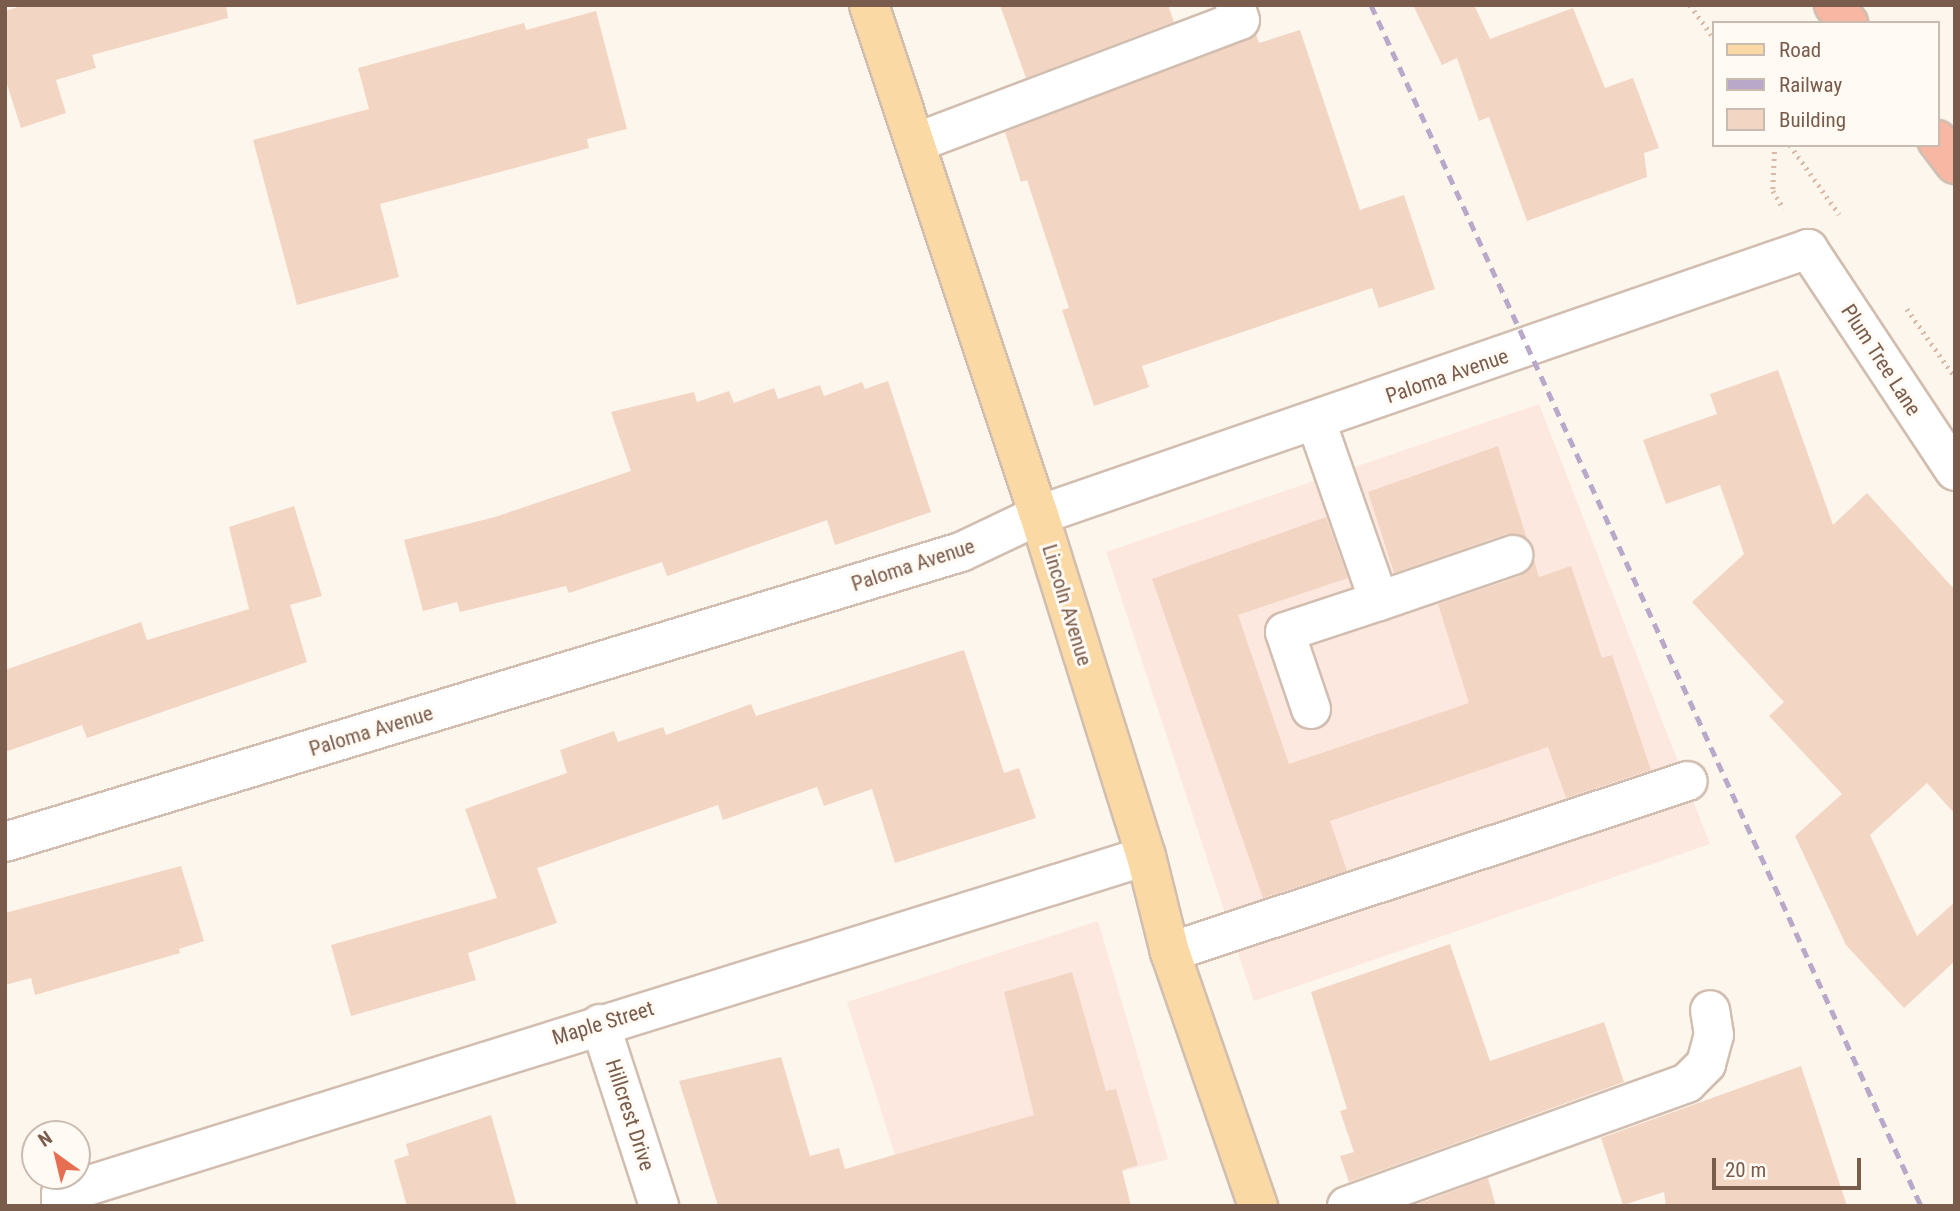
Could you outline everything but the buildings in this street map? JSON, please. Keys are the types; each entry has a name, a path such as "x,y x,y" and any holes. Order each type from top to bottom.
{"highway":[{"path":"1834,5 1846,21"},
{"path":"1939,143 1955,164"}],"main road":[{"name":"Lincoln Avenue","path":"869,5 1039,516 1146,856 1170,952 1258,1206"}],"street":[{"path":"915,144 1240,20 1236,5"},
{"name":"Paloma Avenue","path":"5,842 961,552 1039,516 1808,249"},
{"name":"Plum Tree Lane","path":"1808,249 1955,471"},
{"path":"1316,421 1379,601"},
{"path":"1311,709 1285,632 1513,555"},
{"path":"1170,952 1688,780"},
{"name":"Maple Street","path":"61,1200 600,1024 1146,856"},
{"path":"1346,1206 1686,1083 1706,1064 1714,1035 1710,1010"},
{"name":"Hillcrest Drive","path":"600,1024 659,1206"}],"path":[{"path":"1690,5 1712,36"},
{"path":"1775,147 1773,191 1808,249"}],"shaded area":[{"path":"1539,404 1710,844 1254,1001 1106,552"},
{"path":"1098,921 1168,1159 998,1206 911,1206 847,1002"}],"railway":[{"path":"1371,5 1921,1206"}]}
